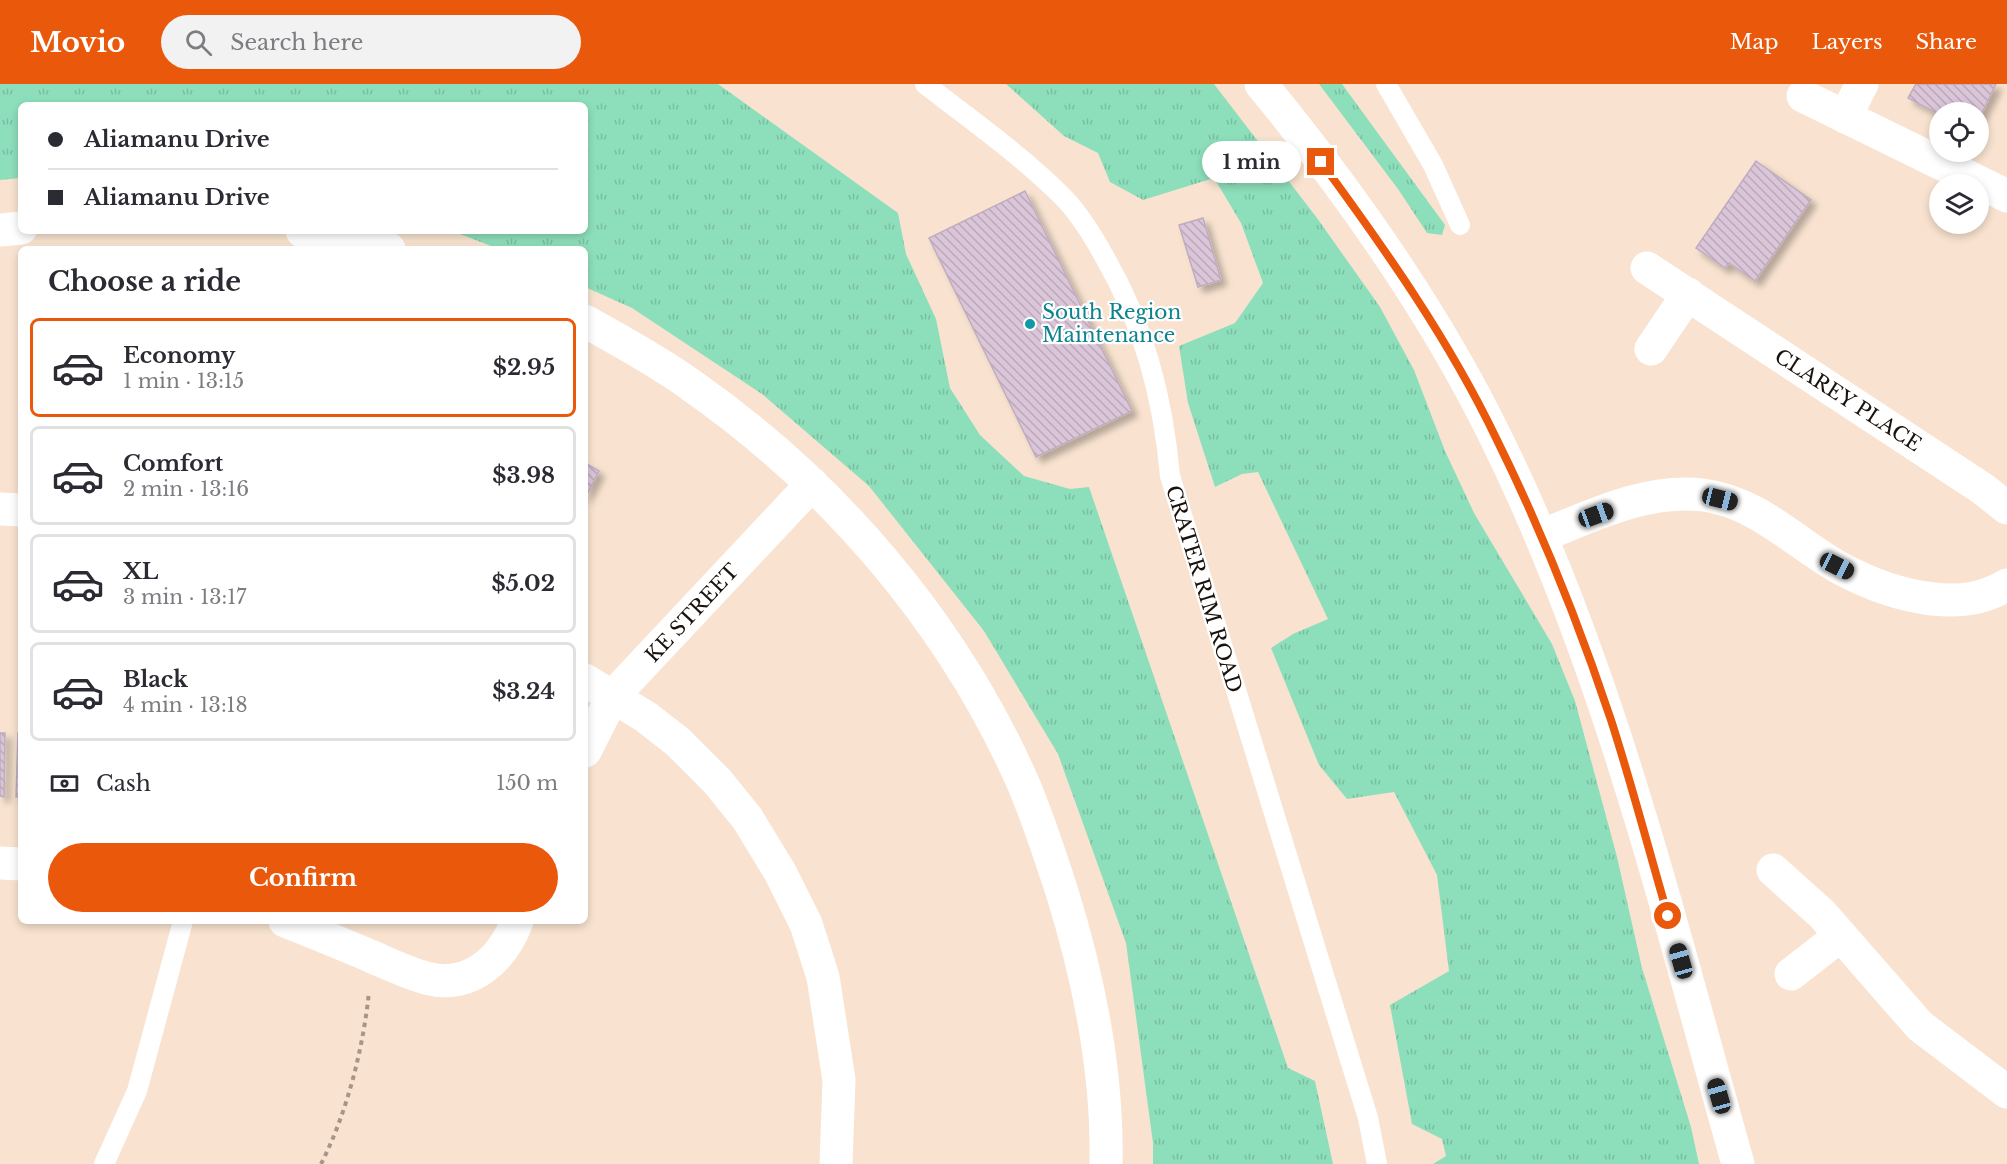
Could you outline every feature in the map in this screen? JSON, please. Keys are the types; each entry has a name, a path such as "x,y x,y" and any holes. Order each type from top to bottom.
{"street":[{"path":"1261,84 1378,240 1439,337 1496,436 1541,536 1576,622 1611,720 1738,1164"},
{"path":"1845,117 1862,84"},
{"path":"1803,96 2007,196"},
{"path":"0,230 18,228"},
{"path":"316,234 374,246"},
{"name":"CLAREY PLACE","path":"1647,268 1983,489 2007,508"},
{"path":"1651,349 1688,294"},
{"path":"588,323 687,382 731,414 812,484 885,561 967,675 1022,782 1043,833 1070,918 1088,989 1099,1054 1106,1164"},
{"name":"KE STREET","path":"588,745 613,696 812,484"},
{"path":"1541,536 1641,499 1674,494 1704,495 1736,503 1780,526 1837,566 1874,585 1907,596 1942,600 1985,598 2007,585"},
{"path":"0,509 18,510"},
{"path":"588,682 613,696 678,742 717,781 747,818 780,872 806,924 823,977 839,1080 836,1164"},
{"path":"0,863 18,864"},
{"path":"1773,870 1821,914 1920,1026 2007,1092"},
{"path":"292,924 417,975 442,980 468,976 490,964 507,944 517,924"},
{"path":"1791,974 1840,936"}],"lane":[{"name":"CRATER RIM ROAD","path":"925,84 1064,198 1094,238 1119,281 1140,328 1155,376 1165,426 1170,476 1368,1119 1377,1164"},
{"path":"1386,84 1433,165 1460,225"},
{"path":"104,1164 137,1091 182,924"}],"path":[{"path":"321,1164 345,1102 367,1012 369,985"}],"green space":[{"path":"0,84 718,84 898,213 906,254 936,319 950,388 980,435 1024,476 1070,489 1089,487 1288,1068 1315,1081 1333,1164 1153,1164 1153,1143 1126,943 1058,754 984,631 869,486 762,394 632,308 588,288 588,246 491,246 460,234 588,234 588,102 18,102 18,178 0,180"},
{"path":"1006,84 1214,84 1317,218 1380,307 1414,370 1445,451 1474,513 1552,644 1575,701 1617,857 1642,968 1691,1127 1699,1164 1433,1164 1446,1156 1442,1139 1412,1124 1390,1005 1449,971 1437,875 1394,792 1347,799 1319,765 1271,648 1293,634 1328,619 1258,472 1242,474 1215,487 1188,403 1179,346 1235,323 1263,283 1241,223 1214,178 1143,200 1110,182 1098,153 1064,136"},
{"path":"1319,84 1342,84 1445,225 1442,235 1427,233 1398,189"}],"building":[{"path":"1916,84 1996,84 1987,102 1929,102 1929,109 1908,98"},
{"path":"1756,161 1811,200 1755,281 1729,263 1725,268 1696,248"},
{"name":"South Region Maintenance","path":"1025,191 1132,411 1036,457 929,238"},
{"path":"1203,218 1221,280 1198,287 1179,225"},
{"path":"588,465 599,471 588,492"},
{"path":"0,733 5,733 4,797 0,796"},
{"path":"18,733 18,797 16,797"}],"place":[{"name":"South Region Maintenance","path":"1030,324"}],"route":[{"path":"1321,162 1378,240 1439,337 1496,436 1541,536 1576,622 1611,720 1668,916"}]}
